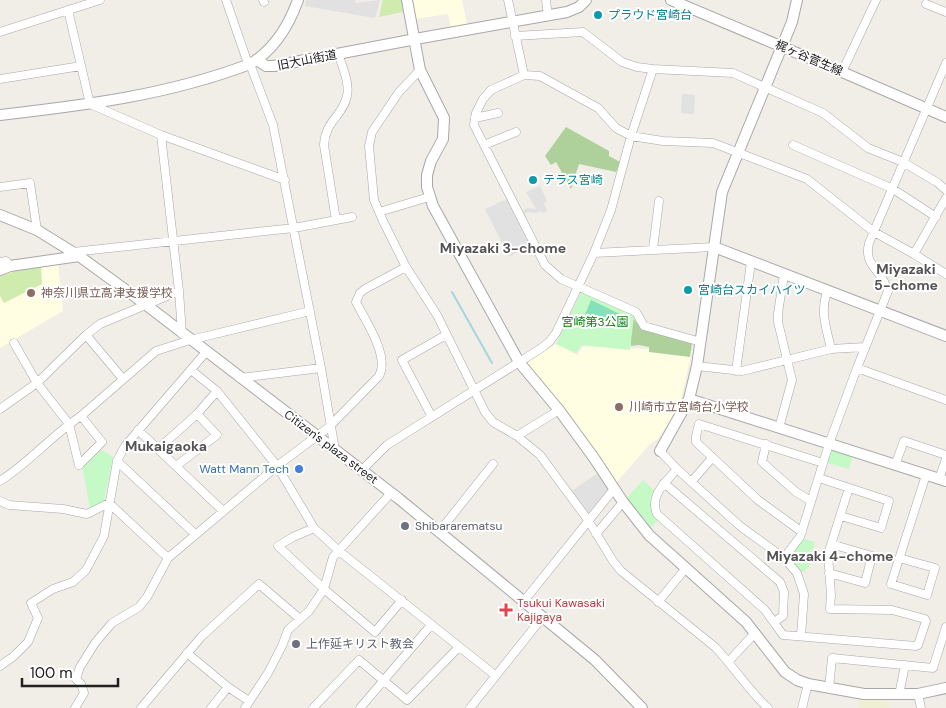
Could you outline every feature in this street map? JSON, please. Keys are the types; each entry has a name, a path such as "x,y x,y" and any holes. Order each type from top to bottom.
{"street":[{"path":"0,32 100,0"},
{"path":"226,0 246,58 254,62 273,126 322,368 335,450"},
{"path":"254,62 269,49 284,31 298,0"},
{"path":"408,0 420,70 442,111 445,124 443,138 431,161 427,175 429,197 519,362 559,410 623,502 649,535 735,612 755,633 785,672 797,680 808,684 864,694 918,694 946,688"},
{"path":"508,0 524,75"},
{"path":"546,0 548,16"},
{"name":"旧大山街道","path":"0,115 145,95 196,82 254,62 270,66 548,16 574,10 586,0"},
{"name":"梶ヶ谷菅生線","path":"671,0 946,117"},
{"path":"797,0 792,22 722,192 697,366 689,399 660,451 740,526 784,558 797,573 804,594 801,636"},
{"path":"842,72 876,0"},
{"path":"926,4 946,12"},
{"path":"68,10 90,104 161,135 285,180"},
{"path":"515,36 583,32 622,62 637,67 733,73 823,112 854,139 868,148 904,162 946,190"},
{"path":"269,49 274,58 284,63"},
{"path":"336,220 324,135 343,106 347,96 348,87 338,54"},
{"path":"784,558 802,532 829,444 888,291 886,283 866,254 946,63"},
{"path":"0,79 81,66"},
{"path":"362,470 387,445 519,362 549,342 556,333 594,253 611,210 631,136 653,69"},
{"path":"420,70 399,92 372,132 370,146 374,200 406,267 437,315 485,412 493,422 517,436 540,455 588,520 617,566 658,602 709,642 729,661 758,699 768,708"},
{"path":"701,342 644,326 636,312 561,279 545,265 522,214 474,125 483,99 491,90 524,75 540,76 598,108 616,128 631,136 662,140 713,142 807,179 874,232 946,274"},
{"path":"475,118 498,113"},
{"path":"484,145 516,132"},
{"path":"161,135 186,337"},
{"path":"793,145 893,189 936,217"},
{"path":"0,186 30,183 37,230"},
{"path":"379,212 429,197"},
{"path":"914,254 946,198"},
{"path":"653,249 659,201"},
{"name":"Citizen's plaza street","path":"0,215 37,230 76,254 145,304 362,470 595,660 642,708"},
{"path":"3,266 76,254 294,228 352,217"},
{"path":"594,253 714,247 946,336"},
{"path":"736,371 751,262"},
{"path":"75,708 84,693 76,679 85,659 95,643 112,623 140,607 168,558 277,466 317,436 374,382 383,369 382,359 372,332 356,302 357,297 365,289 406,267"},
{"path":"779,428 792,384 778,322 784,275"},
{"path":"0,409 37,383 86,335 100,324 179,291"},
{"path":"827,291 822,311 830,349"},
{"path":"0,481 14,472 156,351 186,337 310,311"},
{"path":"86,335 123,379"},
{"path":"432,417 402,360 446,335"},
{"path":"14,343 37,383 69,424 79,465 102,442 81,416"},
{"path":"697,366 736,371 830,349 865,347"},
{"path":"0,666 14,656 28,642 38,618 31,603 53,589 73,582 86,570 104,536 117,461 125,446 206,352"},
{"path":"240,378 322,368"},
{"path":"857,368 946,400"},
{"path":"191,370 218,391 277,466 314,528 339,551 496,676"},
{"path":"158,449 218,391"},
{"path":"689,399 779,428 942,480 946,457 904,441 895,465"},
{"path":"517,436 559,410"},
{"path":"176,466 217,435 196,414"},
{"path":"802,532 758,500 696,442 699,424 766,444 823,464"},
{"path":"138,430 223,511"},
{"path":"766,444 762,462 796,492 811,501"},
{"path":"692,481 712,458"},
{"path":"117,461 195,534"},
{"path":"438,532 493,464"},
{"path":"677,468 656,494 654,509 660,518 765,610 783,634 918,646 925,619 892,610 830,609 831,595 828,554 849,488"},
{"path":"900,558 935,568 927,595 891,584 926,475"},
{"path":"819,478 889,501 881,528 841,516"},
{"path":"664,483 780,582 784,592 783,616 774,622"},
{"path":"524,601 614,489"},
{"path":"187,653 247,705 268,673 288,630 309,611 324,589 333,557 391,493"},
{"path":"0,502 9,505 63,509 87,514 109,503"},
{"path":"596,534 623,502"},
{"path":"109,503 168,558"},
{"path":"314,528 278,546 324,589 375,632 402,600"},
{"path":"829,573 865,583 872,556 830,544"},
{"path":"658,602 686,568"},
{"path":"140,708 202,636 259,584 300,619"},
{"path":"473,707 542,618"},
{"path":"360,708 431,625"},
{"path":"829,688 832,658 932,668 944,638 946,627"},
{"path":"729,661 755,633"},
{"path":"313,708 359,660 407,700 459,647"},
{"path":"899,695 905,665"},
{"path":"802,708 808,684"},
{"path":"210,708 228,687"},
{"path":"918,694 921,708"}],"shaded area":[{"path":"306,0 355,0 356,3 380,0 375,18 305,6"},
{"path":"412,0 462,0 467,24 451,27 448,14 415,19"},
{"path":"682,94 695,95 694,114 681,113"},
{"path":"540,186 547,201 544,203 547,211 543,213 541,211 537,213 528,212 525,214 523,211 527,208 536,209 526,192"},
{"path":"507,199 531,245 509,257 485,209"},
{"name":"神奈川県立高津支援学校","path":"58,263 63,311 0,348 0,274 19,268"},
{"name":"川崎市立宮崎台小学校","path":"557,344 577,355 583,346 692,351 681,400 674,415 658,439 650,444 616,483 528,363 529,359"},
{"path":"598,473 609,489 608,493 589,515 570,492"},
{"path":"858,697 888,698 889,708 859,708"}],"green space":[{"path":"383,0 405,0 407,11 379,17"},
{"path":"566,127 609,151 609,156 620,162 616,172 579,164 571,189 556,162 551,165 545,156"},
{"path":"41,267 42,284 4,303 0,296 0,276 25,268"},
{"name":"宮崎第3公園","path":"586,291 632,312 634,316 630,350 582,345 576,353 556,344 581,293"},
{"path":"591,300 624,316 620,329 582,322"},
{"path":"631,316 642,329 692,343 690,357 649,352 649,347 631,346"},
{"path":"100,449 113,457 104,501 90,508 82,466"},
{"path":"833,451 852,457 849,469 827,463 830,453"},
{"path":"643,480 654,490 652,510 658,520 651,527 639,516 626,499"},
{"path":"802,538 815,542 809,567 802,573 790,560 790,556"}],"waterway":[{"path":"452,292 492,363"}],"place":[{"name":"プラウド宮崎台","path":"598,15"},
{"name":"テラス宮崎","path":"533,180"},
{"name":"宮崎台スカイハイツ","path":"688,290"},
{"name":"神奈川県立高津支援学校","path":"31,293"},
{"name":"川崎市立宮崎台小学校","path":"619,407"},
{"name":"Watt Mann Tech","path":"299,469"},
{"name":"Shibararematsu","path":"405,526"},
{"name":"Tsukui Kawasaki Kajigaya","path":"506,610"},
{"name":"上作延キリスト教会","path":"296,644"}],"district":[{"name":"Miyazaki 3-chome","path":"503,248"},
{"name":"Miyazaki 5-chome","path":"906,278"},
{"name":"Mukaigaoka","path":"166,446"},
{"name":"Miyazaki 4-chome","path":"830,556"}]}
